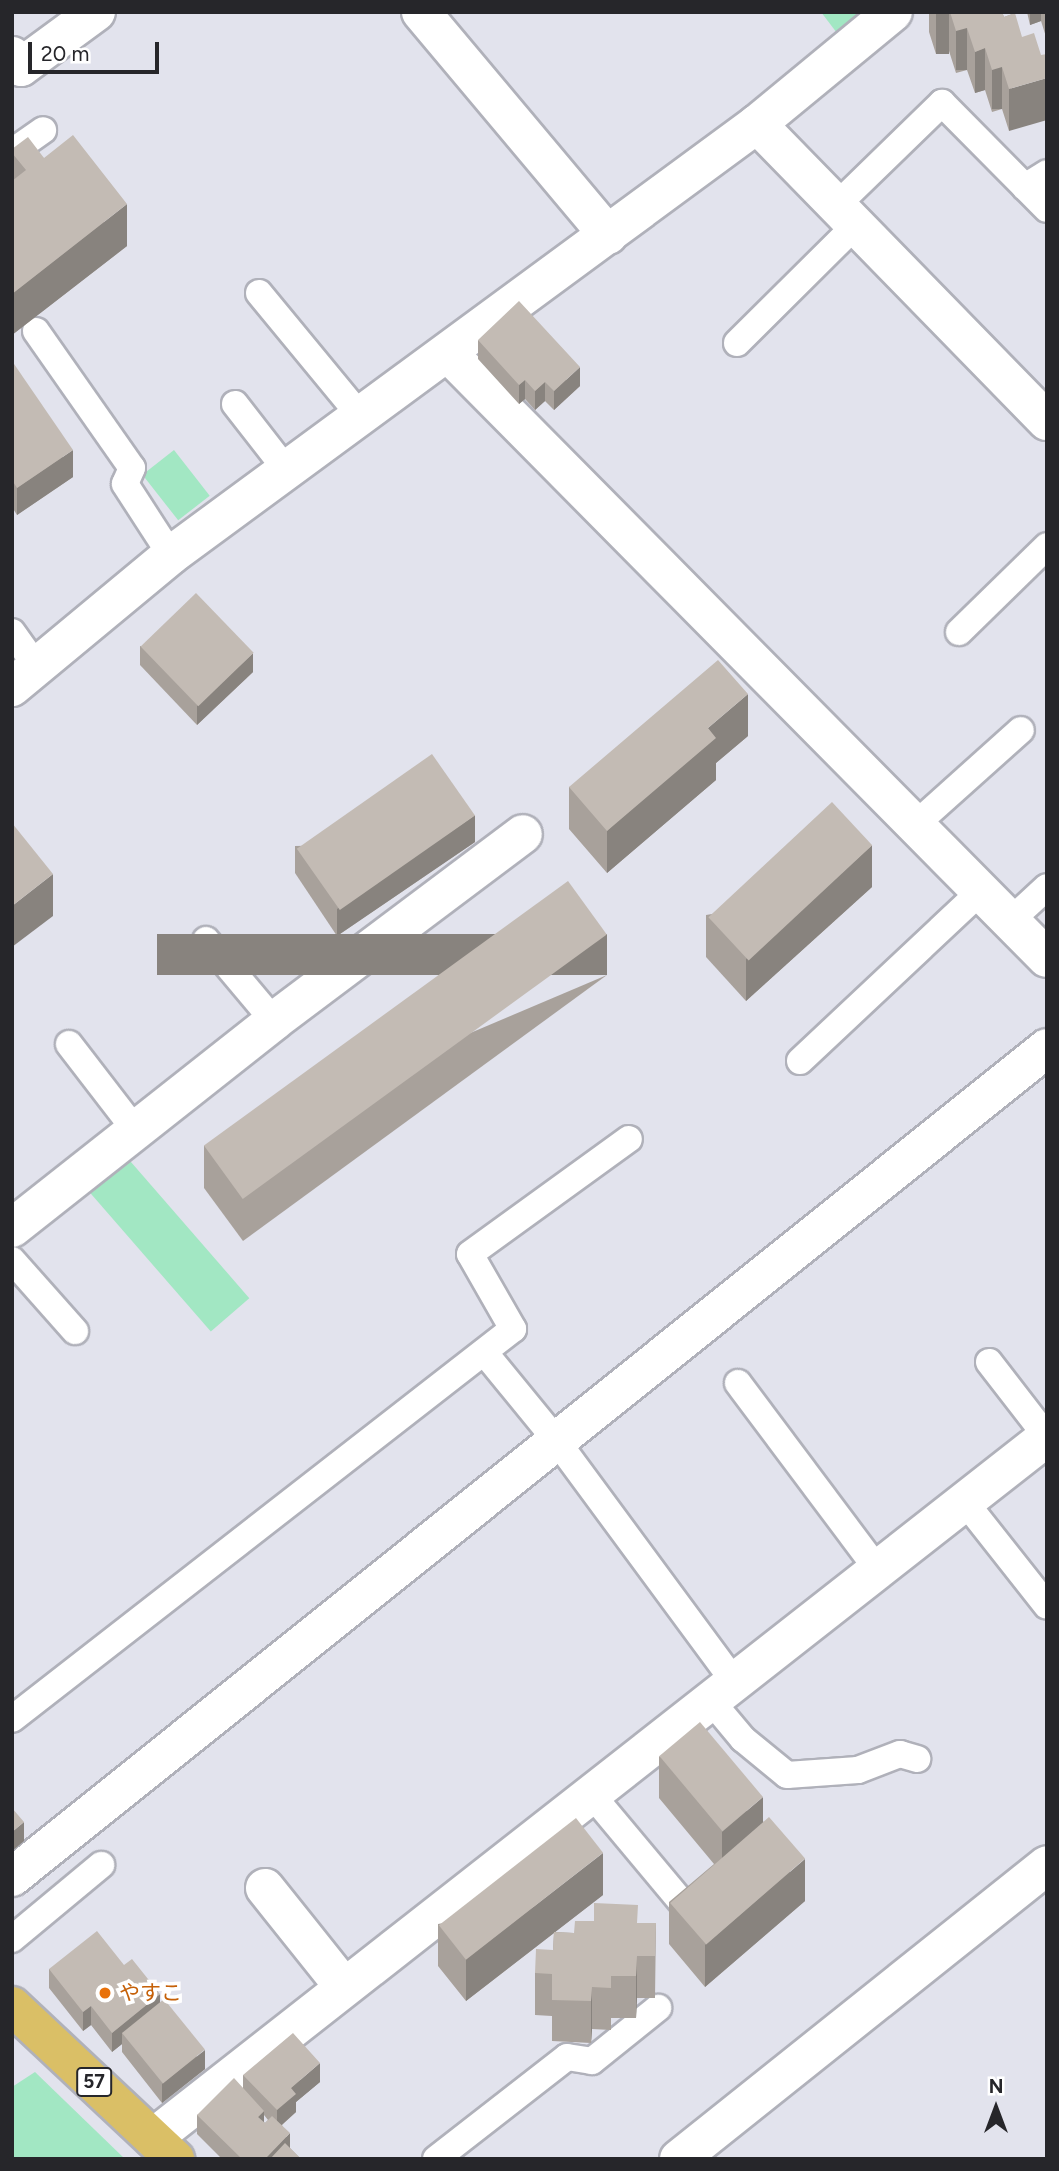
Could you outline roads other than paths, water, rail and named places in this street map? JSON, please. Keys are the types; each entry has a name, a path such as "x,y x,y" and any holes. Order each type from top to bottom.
{"main road":[{"name":"57","path":"12,2006 164,2148"}],"street":[{"path":"12,55 21,67 96,12"},
{"path":"421,12 608,235"},
{"path":"24,677 172,555 449,354 757,124 893,12"},
{"path":"757,124 1047,421"},
{"path":"449,354 1047,958"},
{"path":"12,1228 274,1021 523,834"},
{"path":"12,1877 1047,1048"},
{"path":"164,2148 344,1987 724,1693 1047,1437"},
{"path":"680,2159 1047,1865"},
{"path":"265,1888 344,1987"}],"lane":[{"path":"737,343 942,103 1036,180 1047,209"},
{"path":"12,152 43,130"},
{"path":"259,293 362,418"},
{"path":"36,331 132,468 125,484 172,555"},
{"path":"235,404 288,472"},
{"path":"959,632 1047,546"},
{"path":"12,632 24,677"},
{"path":"915,825 1021,730"},
{"path":"1010,921 1047,887"},
{"path":"800,1061 981,891"},
{"path":"206,940 274,1021"},
{"path":"69,1044 136,1130"},
{"path":"12,1719 513,1329 470,1254 629,1139"},
{"path":"12,1260 75,1331"},
{"path":"484,1352 556,1440 724,1693 743,1739 788,1775 858,1770 900,1755 917,1759"},
{"path":"989,1362 1047,1437"},
{"path":"738,1383 878,1570"},
{"path":"965,1502 1047,1606"},
{"path":"592,1795 688,1910"},
{"path":"12,1939 101,1865"},
{"path":"436,2159 566,2057 592,2061 657,2008"}],"place":[{"name":"やすこ","path":"105,1993"}]}
